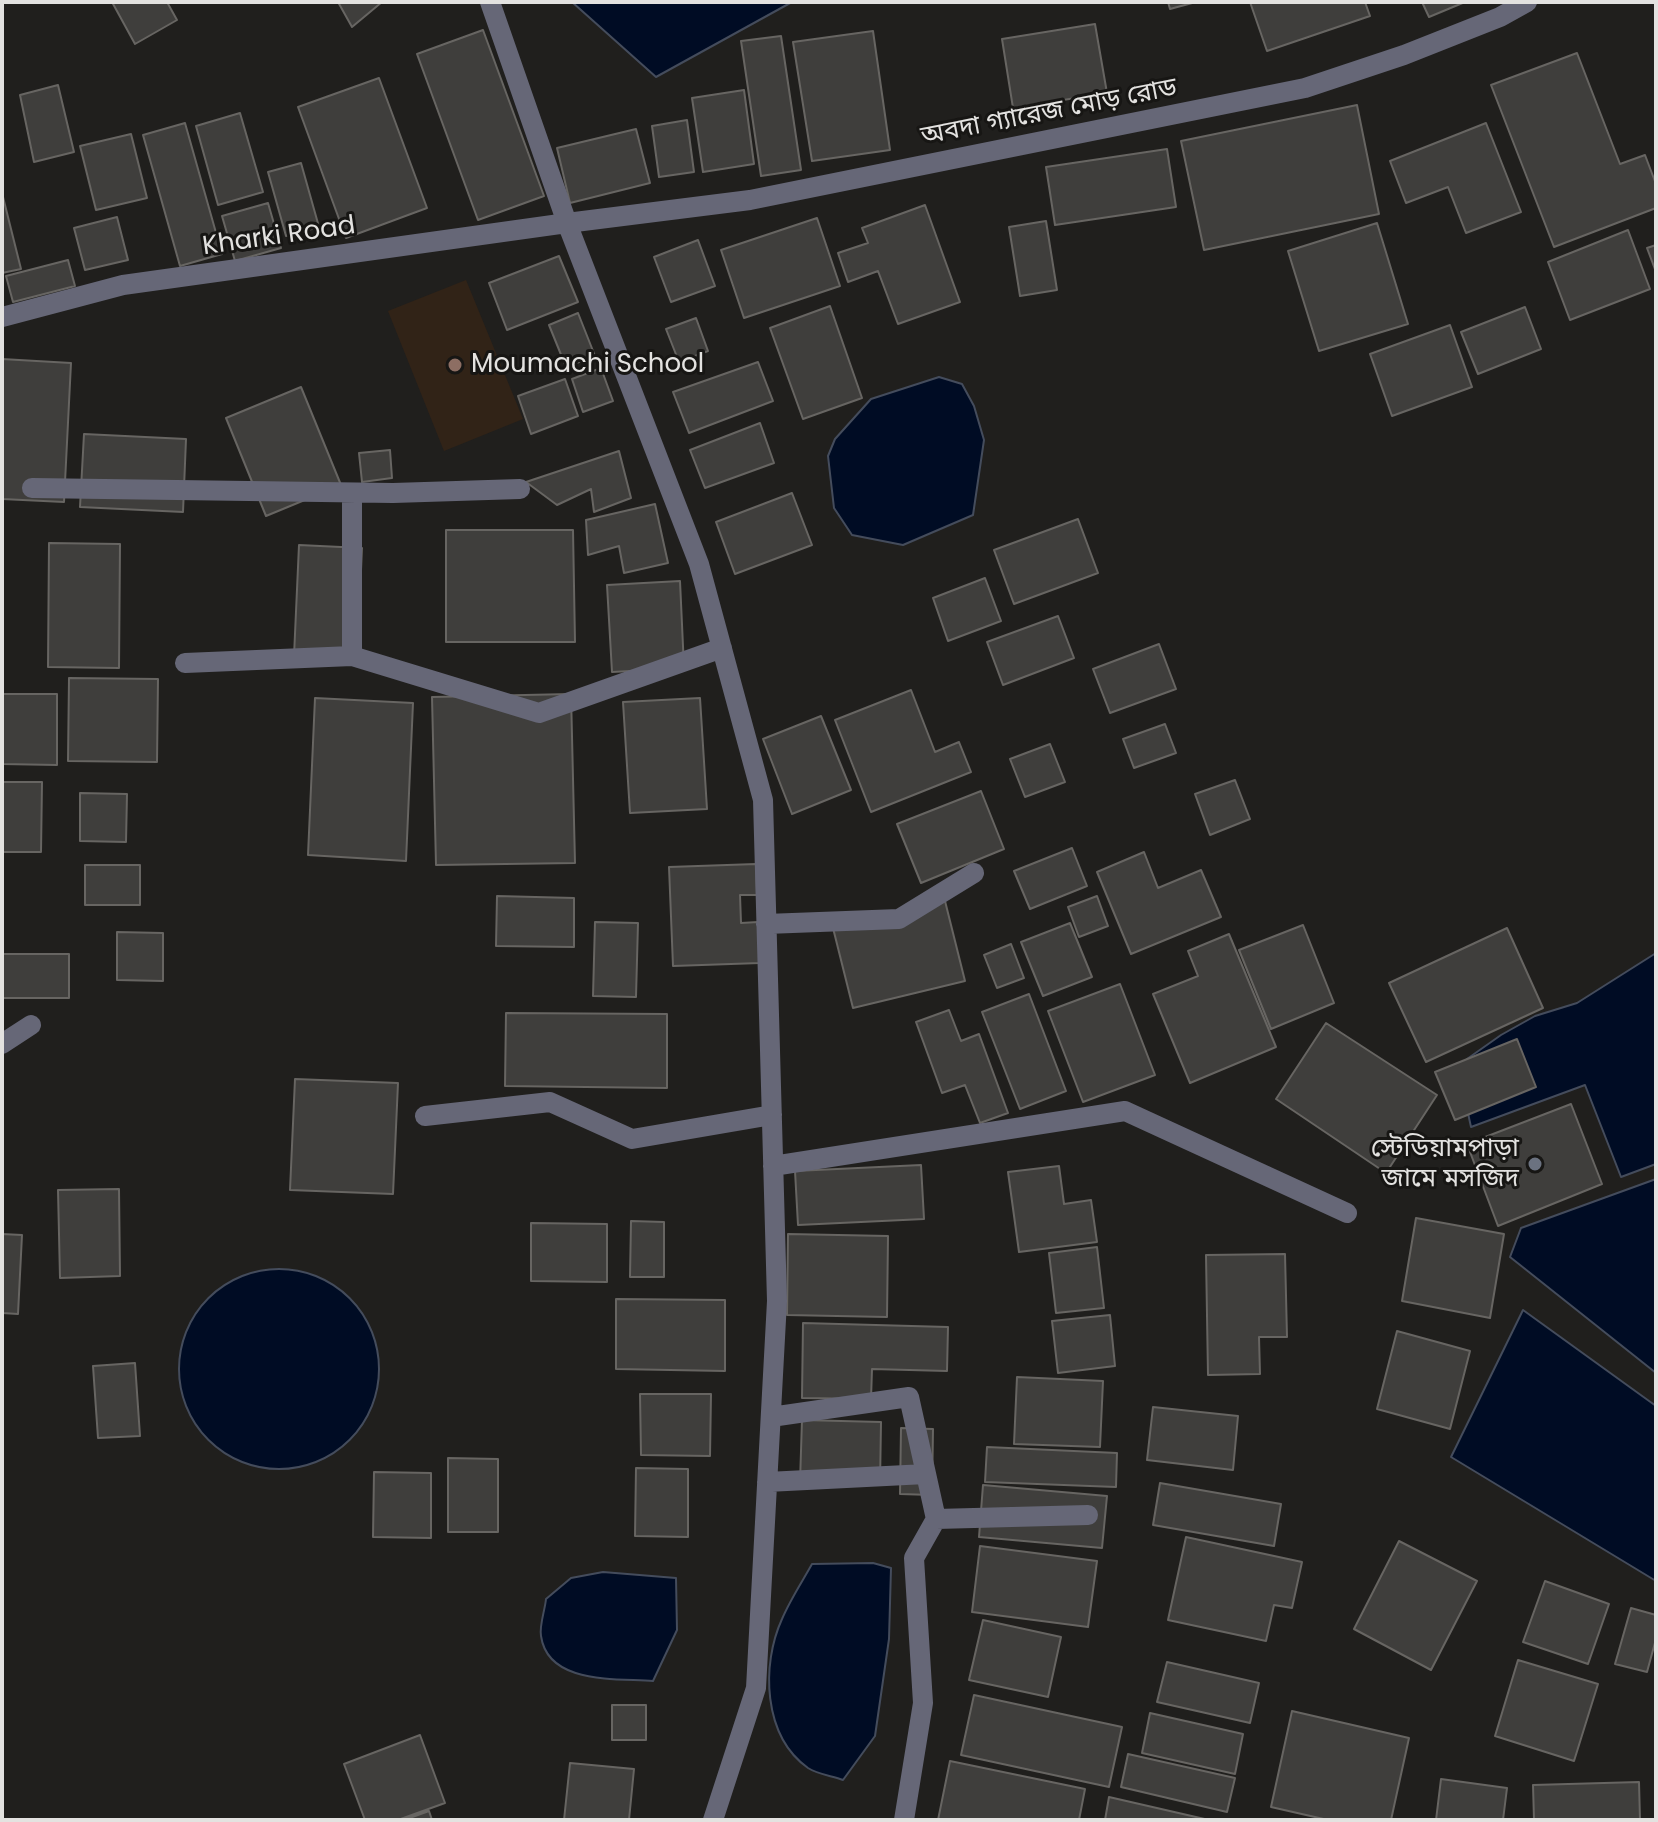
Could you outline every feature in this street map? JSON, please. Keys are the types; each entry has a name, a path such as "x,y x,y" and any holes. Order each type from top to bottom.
{"street":[{"path":"490,2 567,223 699,564 763,800 777,1301 756,1688 713,1820"},
{"name":"অবদা গ্যারেজ মোড় রোড","path":"567,223 750,200 1305,88 1404,55 1500,17 1527,2"},
{"name":"Kharki Road","path":"2,317 123,285 567,223"},
{"path":"32,488 352,493 520,489"},
{"path":"352,493 352,656"},
{"path":"185,663 352,656 539,713 722,648"},
{"path":"766,924 899,919 974,873"},
{"path":"2,1044 31,1025"},
{"path":"425,1116 550,1102 632,1139 772,1115"},
{"path":"773,1166 1125,1111 1347,1213"},
{"path":"771,1417 909,1397 936,1519 914,1558 923,1703 904,1820"},
{"path":"767,1482 926,1474"},
{"path":"936,1519 1088,1515"}],"shaded area":[{"name":"Moumachi School","path":"466,280 523,419 444,451 388,311"}],"water":[{"path":"572,2 792,2 656,77"},
{"path":"939,377 962,384 974,406 984,440 973,515 903,545 852,535 834,508 828,456 835,439 871,399"},
{"path":"1656,953 1656,1164 1621,1177 1585,1085 1471,1127 1459,1072 1467,1059 1535,1016 1577,1003"},
{"path":"1656,1179 1656,1373 1510,1257 1521,1228"},
{"path":"279,1269 317,1277 350,1298 371,1331 379,1369 371,1407 350,1440 317,1461 279,1469 241,1461 208,1440 187,1407 179,1369 187,1331 208,1298 241,1277"},
{"path":"1523,1310 1656,1406 1656,1581 1451,1457"},
{"path":"873,1563 891,1568 889,1639 875,1736 843,1780 808,1768 782,1738 770,1699 771,1657 782,1619 812,1564"},
{"path":"603,1572 676,1578 677,1630 653,1681 586,1676 556,1663 546,1652 541,1623 546,1599 571,1578"}],"building":[{"path":"112,2 167,2 177,20 135,44"},
{"path":"338,2 382,2 352,27"},
{"path":"1168,2 1196,2 1170,9"},
{"path":"1250,2 1365,2 1370,16 1267,51"},
{"path":"1422,2 1465,2 1429,17"},
{"path":"1095,24 1107,93 1013,108 1002,39"},
{"path":"483,30 544,196 478,220 417,54"},
{"path":"873,31 890,150 812,161 793,42"},
{"path":"781,36 801,170 761,176 741,41"},
{"path":"1577,53 1620,164 1645,155 1656,184 1656,208 1554,247 1491,85"},
{"path":"379,78 427,208 346,238 298,107"},
{"path":"58,85 74,152 34,162 20,95"},
{"path":"744,90 754,164 703,172 692,98"},
{"path":"1357,105 1379,214 1204,250 1181,141"},
{"path":"240,113 263,192 218,205 196,126"},
{"path":"687,120 694,172 659,177 652,126"},
{"path":"185,123 222,254 180,266 143,135"},
{"path":"1486,123 1521,212 1466,233 1448,187 1406,203 1390,161"},
{"path":"636,129 650,183 570,203 557,148"},
{"path":"131,134 147,198 96,210 80,146"},
{"path":"1167,149 1176,207 1055,225 1046,167"},
{"path":"301,163 319,227 286,236 268,172"},
{"path":"2,193 21,269 2,273"},
{"path":"268,203 281,248 235,261 222,216"},
{"path":"925,205 960,302 898,324 878,271 848,282 838,253 868,243 862,228"},
{"path":"117,217 128,260 85,270 74,228"},
{"path":"817,218 840,286 744,318 721,250"},
{"path":"1046,221 1057,290 1020,296 1009,227"},
{"path":"1377,223 1408,324 1319,351 1288,251"},
{"path":"1628,230 1650,289 1570,320 1548,262"},
{"path":"698,240 715,286 671,302 654,257"},
{"path":"1656,245 1656,272 1647,248"},
{"path":"559,256 578,302 507,330 489,283"},
{"path":"68,260 75,286 13,302 6,276"},
{"path":"830,306 862,398 803,419 770,328"},
{"path":"1525,307 1541,349 1478,374 1461,332"},
{"path":"578,313 595,356 566,367 549,325"},
{"path":"696,318 708,351 679,362 666,329"},
{"path":"1450,325 1472,387 1392,416 1370,354"},
{"path":"2,359 71,363 64,502 2,499"},
{"path":"758,362 773,401 689,433 673,392"},
{"path":"601,368 613,401 583,412 572,379"},
{"path":"565,379 578,416 531,434 518,396"},
{"path":"301,387 341,485 266,516 226,418"},
{"path":"760,423 774,463 705,488 690,450"},
{"path":"84,434 186,439 183,512 80,507"},
{"path":"390,450 392,478 362,482 359,453"},
{"path":"619,451 631,498 594,512 591,489 557,505 526,482"},
{"path":"792,493 812,545 735,574 716,522"},
{"path":"655,504 668,563 624,573 619,546 588,555 586,520"},
{"path":"1078,519 1098,573 1014,604 994,550"},
{"path":"446,530 573,530 575,642 446,642"},
{"path":"49,543 120,544 119,668 48,667"},
{"path":"299,545 362,548 357,659 294,656"},
{"path":"985,578 1001,621 948,641 933,598"},
{"path":"680,581 684,668 612,672 607,585"},
{"path":"1058,616 1074,658 1003,685 987,642"},
{"path":"1159,644 1176,689 1110,713 1093,669"},
{"path":"69,678 158,679 157,762 68,761"},
{"path":"911,690 935,752 959,742 971,772 871,812 835,720"},
{"path":"2,694 57,694 57,765 2,764"},
{"path":"571,694 575,863 436,865 432,697"},
{"path":"315,698 413,703 406,861 308,855"},
{"path":"700,698 707,809 630,813 623,702"},
{"path":"821,716 851,790 792,814 763,739"},
{"path":"1165,724 1176,753 1134,768 1123,739"},
{"path":"1050,744 1065,782 1025,797 1010,759"},
{"path":"1235,780 1250,819 1210,835 1195,794"},
{"path":"2,782 42,782 41,852 2,852"},
{"path":"981,791 1004,849 921,883 897,824"},
{"path":"80,793 127,794 126,842 80,841"},
{"path":"1072,848 1087,886 1030,909 1014,871"},
{"path":"1144,852 1158,888 1201,870 1221,917 1131,954 1097,872"},
{"path":"756,864 757,895 740,895 741,923 758,922 760,963 673,966 669,867"},
{"path":"85,865 140,865 140,905 85,905"},
{"path":"497,896 574,898 574,947 496,946"},
{"path":"1097,896 1108,926 1079,937 1068,907"},
{"path":"945,901 965,981 853,1008 833,928"},
{"path":"595,922 638,923 636,997 593,996"},
{"path":"1070,923 1092,977 1043,996 1021,942"},
{"path":"1303,925 1334,1003 1271,1029 1239,950"},
{"path":"1507,928 1543,1008 1426,1062 1389,983"},
{"path":"117,932 163,933 163,981 117,980"},
{"path":"1229,934 1276,1047 1190,1083 1153,994 1198,976 1188,951"},
{"path":"1011,944 1024,978 997,988 984,955"},
{"path":"2,954 69,954 69,998 2,998"},
{"path":"1120,984 1155,1075 1083,1102 1048,1011"},
{"path":"1029,994 1066,1091 1020,1109 982,1012"},
{"path":"949,1010 961,1041 979,1034 1008,1113 980,1123 965,1085 942,1093 916,1022"},
{"path":"506,1013 667,1014 667,1088 505,1086"},
{"path":"1326,1023 1437,1095 1386,1173 1276,1099"},
{"path":"1517,1039 1536,1087 1455,1120 1435,1072"},
{"path":"295,1079 398,1083 393,1194 290,1190"},
{"name":"স্টেডিয়ামপাড়া জামে মসজিদ","path":"1571,1104 1602,1184 1498,1226 1467,1144"},
{"path":"921,1165 924,1219 798,1225 795,1171"},
{"path":"1059,1166 1064,1204 1091,1200 1097,1242 1019,1252 1008,1172"},
{"path":"119,1189 120,1276 60,1278 58,1190"},
{"path":"1416,1218 1504,1234 1490,1318 1402,1301"},
{"path":"631,1221 664,1222 664,1277 630,1277"},
{"path":"531,1223 607,1224 607,1282 531,1281"},
{"path":"2,1234 22,1235 18,1314 2,1313"},
{"path":"788,1234 888,1236 887,1317 787,1315"},
{"path":"1097,1247 1104,1308 1056,1313 1049,1253"},
{"path":"1285,1254 1287,1337 1259,1337 1260,1374 1208,1375 1206,1255"},
{"path":"616,1299 725,1300 725,1371 616,1369"},
{"path":"1110,1315 1115,1366 1058,1373 1052,1321"},
{"path":"803,1323 948,1327 947,1371 872,1369 871,1399 802,1398"},
{"path":"1397,1331 1470,1351 1450,1429 1377,1409"},
{"path":"135,1363 140,1436 98,1438 93,1366"},
{"path":"1017,1377 1103,1381 1100,1447 1014,1444"},
{"path":"640,1394 711,1394 710,1456 641,1455"},
{"path":"1153,1407 1238,1416 1233,1470 1147,1460"},
{"path":"802,1420 881,1422 880,1484 800,1482"},
{"path":"901,1428 933,1429 932,1495 900,1494"},
{"path":"987,1447 1117,1453 1116,1487 985,1482"},
{"path":"448,1458 498,1459 498,1532 448,1532"},
{"path":"636,1468 688,1469 688,1537 635,1536"},
{"path":"374,1472 431,1473 431,1538 373,1537"},
{"path":"1160,1483 1281,1504 1274,1546 1153,1525"},
{"path":"983,1485 1107,1496 1102,1548 979,1537"},
{"path":"1186,1537 1302,1562 1292,1608 1274,1605 1266,1641 1168,1620"},
{"path":"1399,1541 1477,1581 1431,1670 1354,1629"},
{"path":"980,1546 1097,1561 1088,1627 972,1612"},
{"path":"1545,1581 1609,1604 1588,1664 1523,1642"},
{"path":"1631,1608 1656,1615 1656,1639 1647,1672 1615,1664"},
{"path":"983,1620 1061,1637 1048,1697 969,1680"},
{"path":"1518,1660 1598,1684 1574,1761 1495,1736"},
{"path":"1167,1662 1259,1683 1250,1723 1157,1702"},
{"path":"974,1695 1122,1727 1109,1787 961,1755"},
{"path":"612,1705 646,1705 646,1740 612,1740"},
{"path":"1292,1711 1409,1738 1391,1820 1328,1820 1271,1807"},
{"path":"1150,1713 1243,1734 1235,1774 1142,1753"},
{"path":"420,1735 445,1803 398,1820 365,1820 344,1764"},
{"path":"1128,1754 1235,1778 1227,1812 1121,1787"},
{"path":"950,1761 1085,1789 1079,1820 938,1820"},
{"path":"570,1763 634,1769 629,1820 564,1820"},
{"path":"1441,1779 1507,1788 1503,1820 1436,1820"},
{"path":"1639,1782 1640,1820 1534,1820 1533,1785"},
{"path":"1109,1797 1209,1820 1105,1820"},
{"path":"429,1811 432,1820 404,1820"}],"place":[{"name":"Moumachi School","path":"455,365"},
{"name":"স্টেডিয়ামপাড়া জামে মসজিদ","path":"1535,1164"}]}
